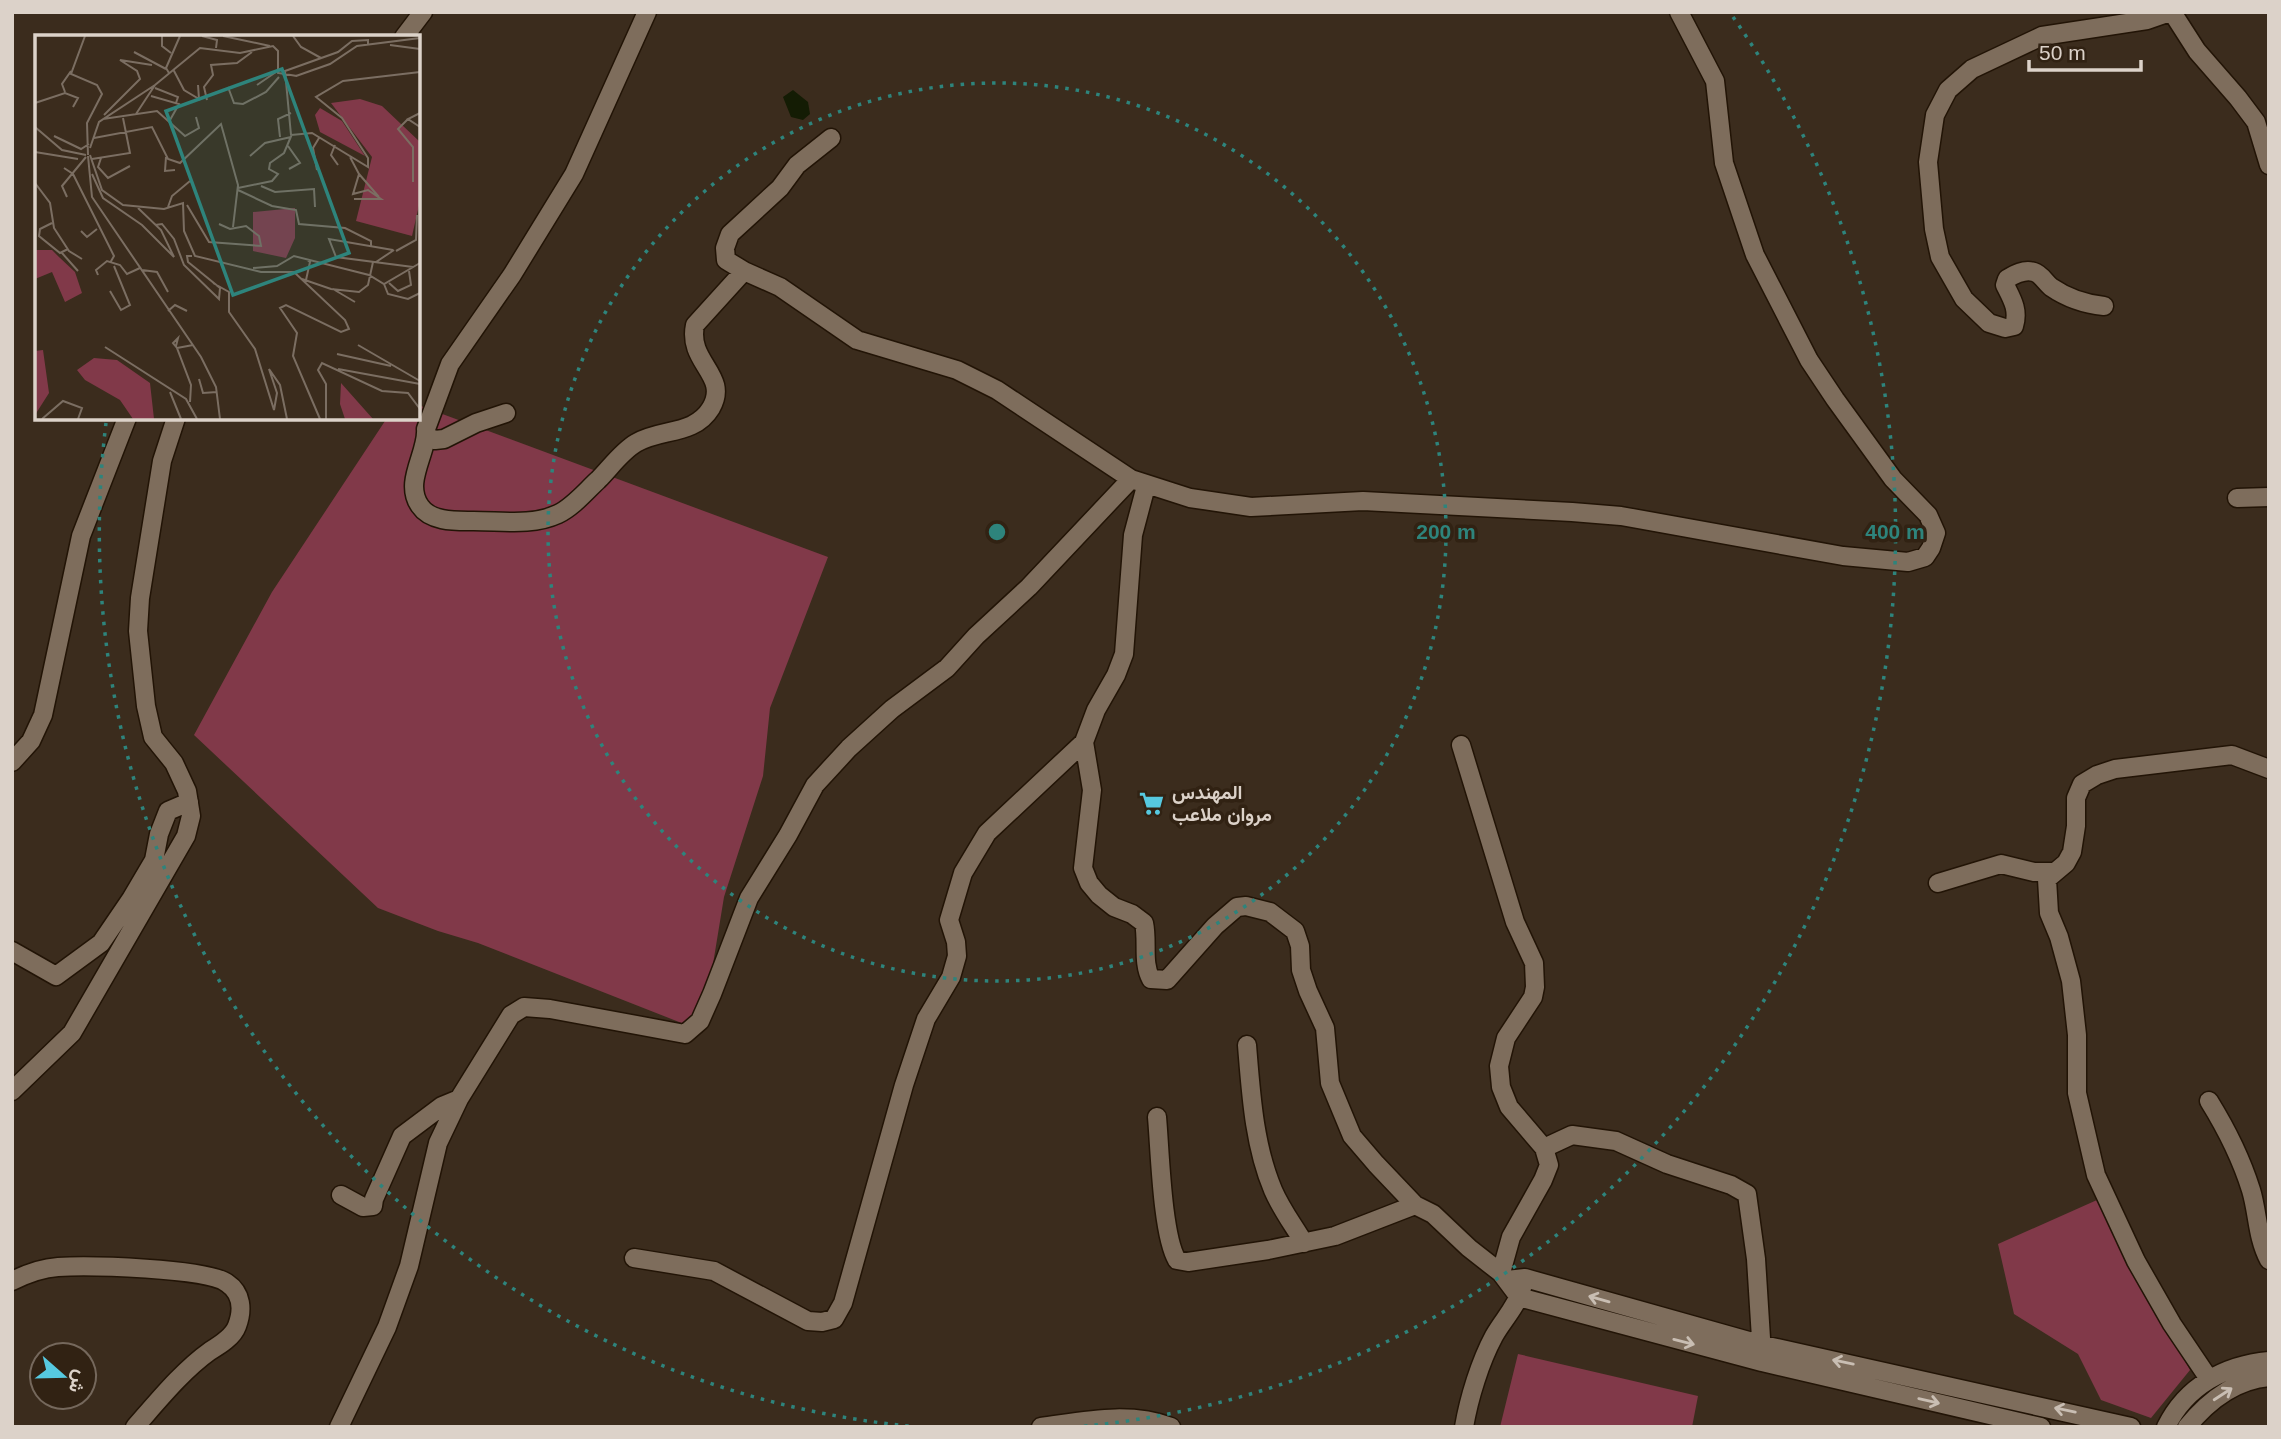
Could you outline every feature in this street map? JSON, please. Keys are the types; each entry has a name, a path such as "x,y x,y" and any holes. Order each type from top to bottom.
{"street":[{"path":"406,35 423,12"},
{"path":"647,12 574,174 512,275 450,364 426,429 427,437 415,479 420,507 432,516 452,522 524,522 559,514 578,500 636,443 656,435 686,429 700,422 715,399 716,387 696,353 693,335 695,325 702,314 727,292 744,271"},
{"path":"831,138 797,164 780,188 730,234 725,247 726,260 780,287 857,340 957,370 997,390 1139,483 1190,498 1251,507 1363,501 1609,515 1843,556 1908,562 1924,557 1931,548 1936,533 1928,515 1893,479 1809,360 1755,255 1724,163 1715,81 1679,12"},
{"path":"2104,306 2089,305 2072,299 2050,286 2037,272 2025,271 2007,279 2005,285 2014,303 2017,317 2014,326 2005,328 1990,323 1964,299 1940,257 1934,229 1928,162 1935,115 1948,90 1972,69 2042,36 2171,12 2197,51 2256,122 2269,165"},
{"path":"427,437 444,439 464,428 506,413"},
{"path":"12,762 31,741 43,715 81,536 126,420"},
{"path":"12,1091 72,1033 186,836 191,816 187,791 174,763 153,737 146,706 138,631 140,598 162,461 175,420"},
{"path":"634,1258 713,1271 808,1321 834,1319 843,1303 904,1085 926,1019 951,977 957,956 949,920 963,873 987,833 1084,743 1096,710 1116,676 1124,654 1139,483"},
{"path":"338,1427 351,1405 391,1315 409,1266 438,1143 458,1099 511,1015 524,1007 550,1009 685,1034 700,1021 749,898 815,785 849,748 892,709 947,668 976,636 1139,483"},
{"path":"2237,498 2269,497"},
{"path":"1084,743 1092,790 1083,868 1089,883 1099,895 1114,907 1132,914 1144,923 1147,972 1151,979 1167,980 1215,926 1237,907 1258,907 1286,922 1295,931 1300,946 1301,970 1325,1028 1330,1083 1352,1136 1415,1205 1433,1214 1469,1248 1511,1277 1630,1308 1762,1353 2041,1427"},
{"path":"1461,745 1515,922 1534,963 1533,997 1506,1038 1499,1066 1501,1087 1510,1107 1544,1148 1549,1165 1511,1237 1511,1277 1519,1297"},
{"path":"2209,1379 2172,1324 2136,1261 2096,1175 2077,1093 2077,1035 2071,981 2059,937 2049,914 2047,879 2066,863 2072,852 2076,798 2082,784 2097,775 2115,769 2232,755 2269,769"},
{"path":"12,951 56,976 101,943 154,860 159,834 168,811 189,802"},
{"path":"1938,883 2001,864 2034,872 2055,872"},
{"path":"1247,1045 1253,1111 1263,1161 1274,1192 1304,1243"},
{"path":"341,1195 363,1207 373,1206 402,1136 442,1106 458,1099"},
{"path":"2209,1101 2233,1140 2252,1193 2257,1226 2269,1260"},
{"path":"1157,1117 1167,1225 1171,1250 1177,1260 1188,1262 1217,1258 1335,1236 1415,1205"},
{"path":"1544,1148 1572,1135 1616,1141 1667,1164 1731,1185 1747,1194 1756,1259 1762,1353"},
{"path":"12,1281 25,1274 56,1267 111,1267 198,1274 228,1283 240,1298 236,1329 225,1341 199,1359 135,1427"},
{"path":"1519,1297 1626,1327 2110,1420 2131,1427"},
{"path":"1464,1427 1468,1405 1493,1338 1519,1297"},
{"path":"1626,1327 1630,1308"},
{"path":"2166,1427 2189,1394 2209,1379 2239,1366 2269,1361"},
{"path":"2187,1427 2210,1402 2224,1392 2255,1378 2269,1377"},
{"path":"1041,1427 1112,1418 1139,1418 1171,1427"}],"shaded area":[{"path":"793,90 808,102 810,114 803,120 791,117 783,97"},
{"path":"420,406 828,557 770,708 763,776 724,897 702,1031 478,943 378,908 194,735 272,592 386,420 420,420"},
{"path":"2097,1200 2190,1370 2151,1418 2101,1400 2078,1354 2014,1314 1998,1244"},
{"path":"1518,1354 1698,1396 1692,1427 1500,1427"}],"place":[{"name":"المهندس مروان ملاعب","path":"1152,803"}]}
